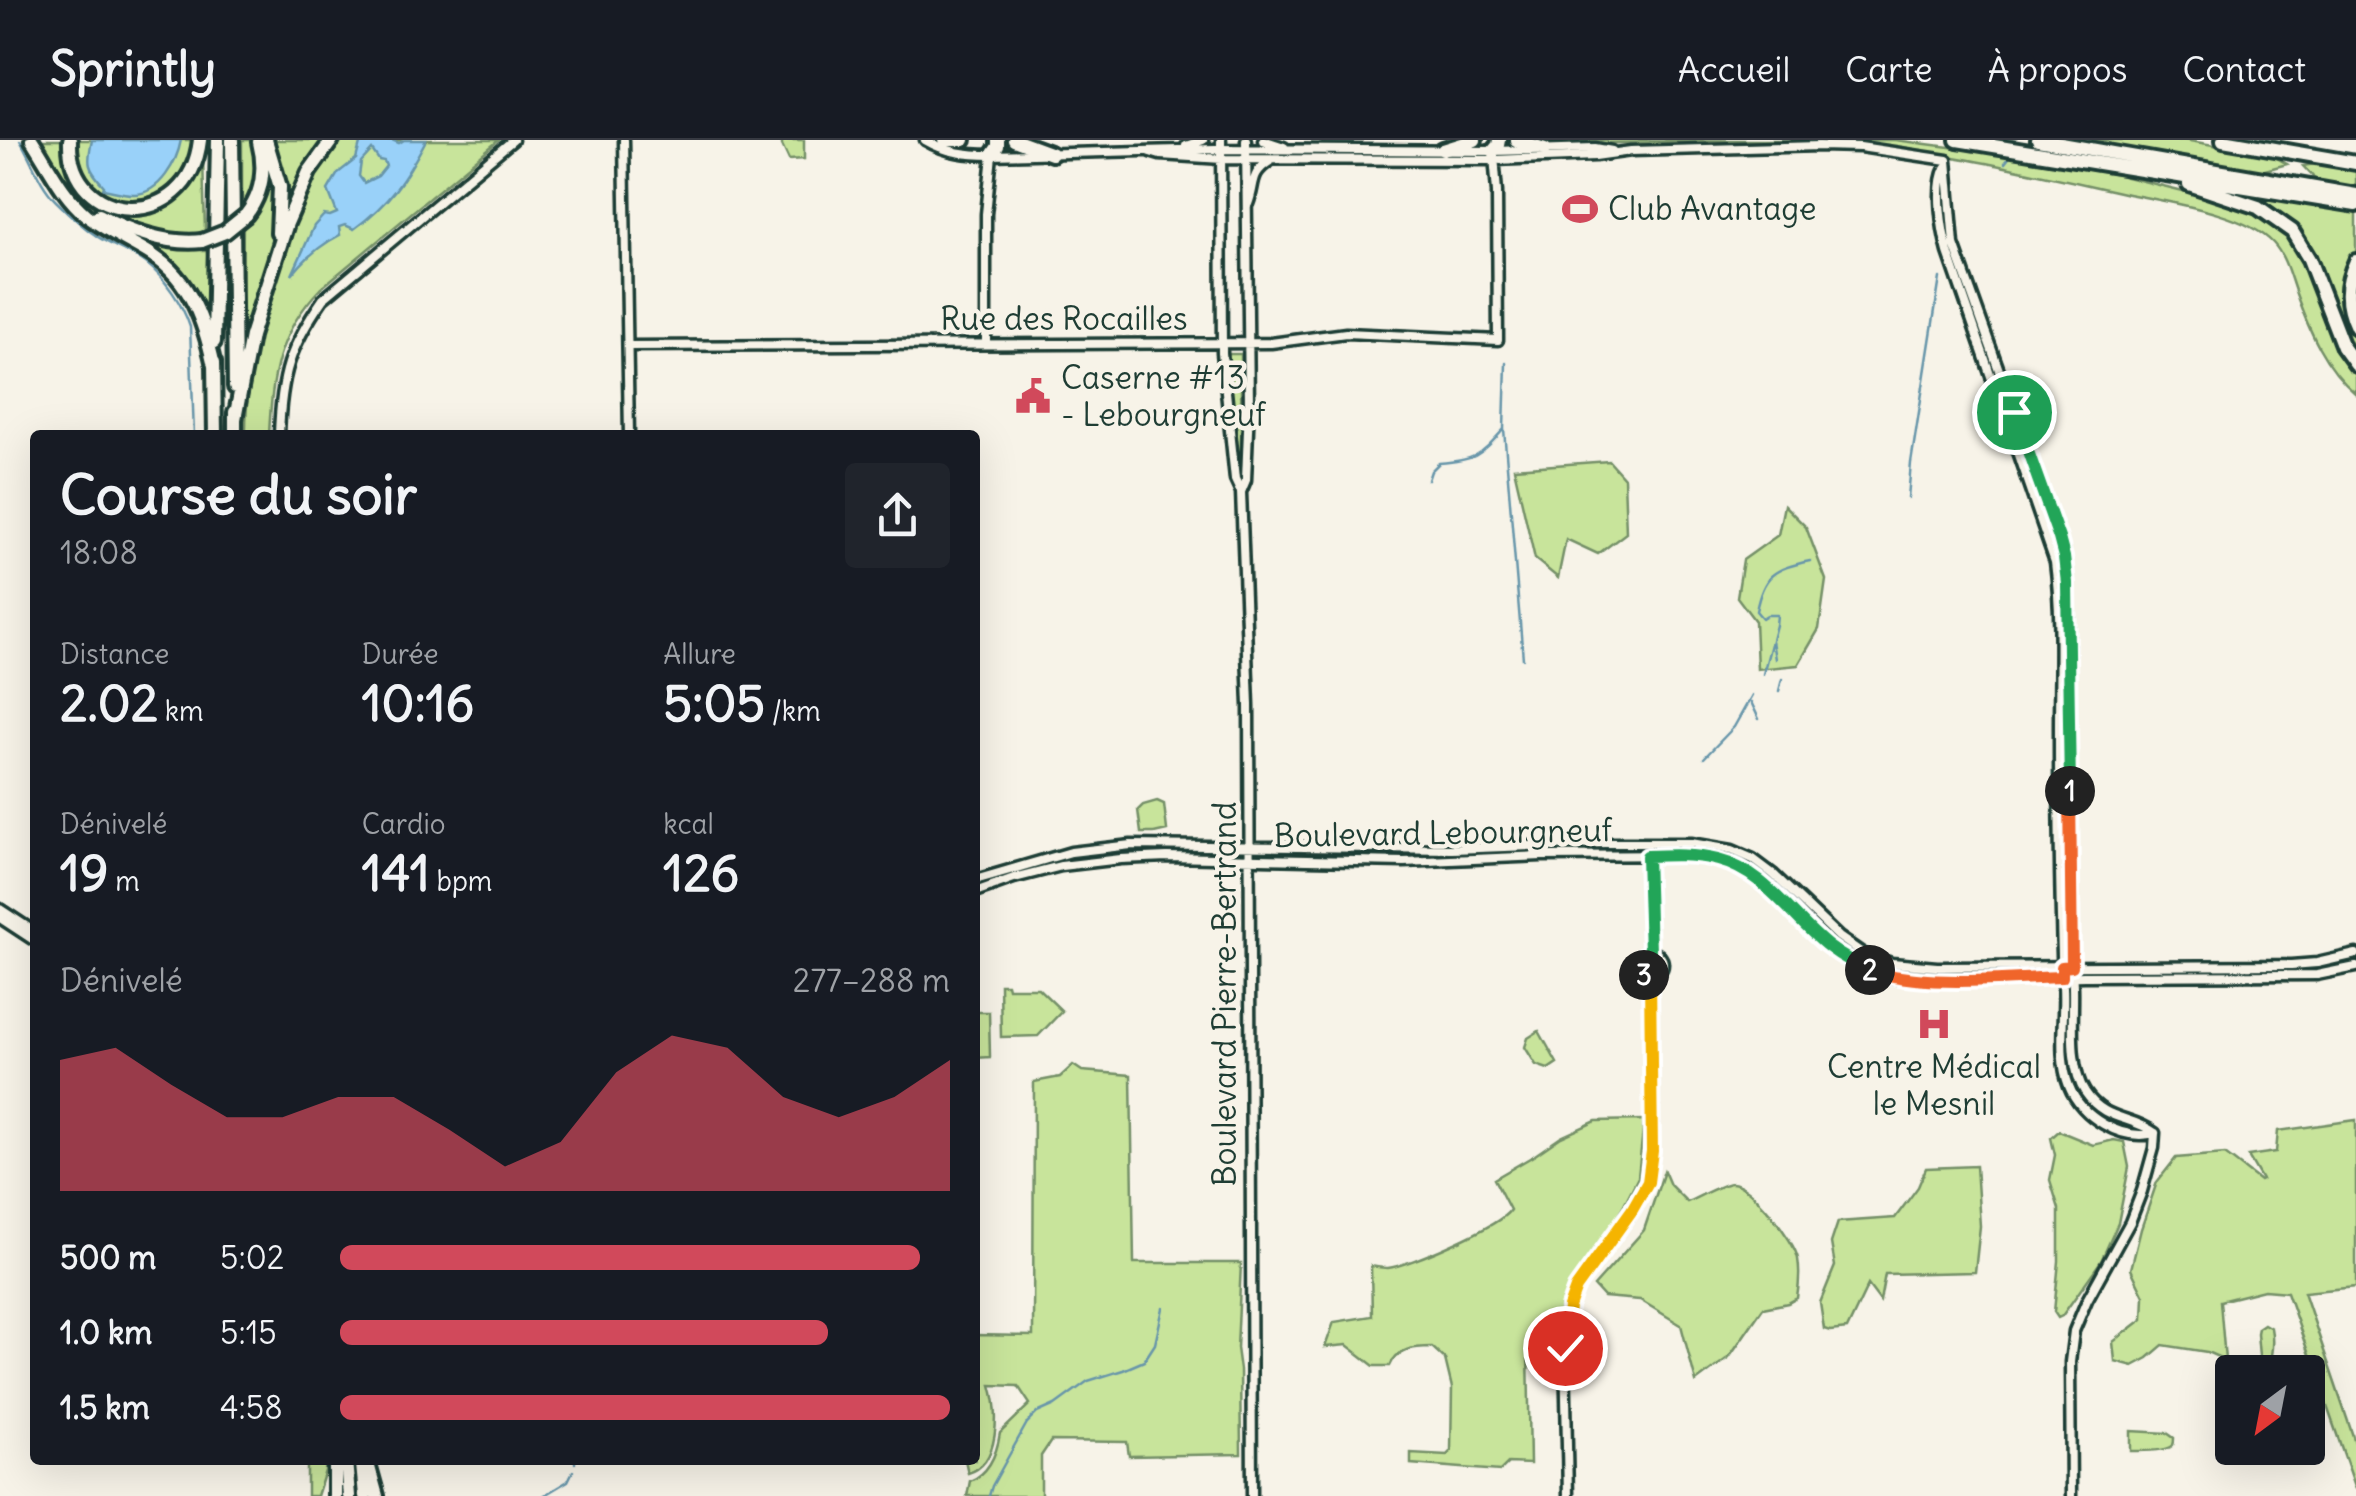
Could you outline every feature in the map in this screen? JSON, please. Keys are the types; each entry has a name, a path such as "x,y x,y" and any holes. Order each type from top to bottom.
{"highway":[{"path":"32,140 70,199 85,214 157,258 180,280 203,324 214,366"},
{"path":"70,140 70,158 76,175 87,188 100,199 134,208 158,204 181,188 191,174 200,140"},
{"path":"209,140 215,252"},
{"path":"215,430 218,140"},
{"path":"232,140 236,430"},
{"path":"58,182 86,206 114,222 169,240 202,241 226,232 246,215 258,195 262,182 258,140"},
{"path":"266,140 281,202 273,265"},
{"path":"235,419 251,336 273,265 302,186 332,140"},
{"path":"945,140 964,140"},
{"path":"988,140 992,156"},
{"path":"992,156 998,140"},
{"path":"1014,140 1052,154"},
{"path":"1442,150 1476,140"},
{"path":"1516,140 1545,149"},
{"path":"2038,140 2356,195"},
{"path":"2222,140 2356,160"},
{"path":"1965,141 2356,205"},
{"path":"2138,169 2242,201 2282,222 2304,248 2332,322 2356,365"},
{"path":"2356,261 2347,293 2356,327"},
{"path":"335,1465 335,1496"},
{"path":"346,1465 349,1496"},
{"path":"364,1496 365,1465"},
{"path":"367,1465 378,1496"}],"street":[{"path":"278,430 288,360 302,329 323,299 513,140"},
{"path":"624,140 629,430"},
{"path":"925,140 948,151 992,156 1150,152 1204,140"},
{"path":"1264,140 1292,150"},
{"path":"1245,150 1274,158 1494,148 1595,156 1616,152 1819,146 1860,147 1946,163 1954,244 2064,557 2067,972 2076,1072 2083,1090 2095,1104 2122,1120 2144,1124 2155,1133 2130,1222 2074,1331 2070,1362 2071,1496"},
{"name":"Rue des Rocailles","path":"629,346 1272,343 1346,333 1498,340 1494,148"},
{"path":"1166,150 1595,148 1616,152"},
{"path":"1150,152 1160,156 1221,149"},
{"name":"Boulevard Pierre-Bertrand","path":"1221,149 1224,382 1234,479 1241,492"},
{"name":"Boulevard Pierre-Bertrand","path":"1245,150 1249,343 1246,480 1241,492 1249,700 1252,1496"},
{"path":"986,344 986,212 992,156"},
{"path":"1246,208 1256,173 1274,158"},
{"path":"1646,843 1650,952"},
{"name":"Boulevard Lebourgneuf","path":"980,878 1048,857 1131,846 1436,849 1714,845 1753,859 1839,937 1862,953 1892,963 2207,974 2317,975 2356,968"},
{"name":"Boulevard Lebourgneuf","path":"980,890 1031,873 1081,863 1167,857 1436,862 1542,856 1691,855 1721,860 1743,870 1768,888 1826,945 1848,960 1892,977 1940,980 2291,965 2356,954"},
{"path":"0,908 30,929"},
{"path":"0,918 30,938"},
{"path":"1650,952 1660,958 1662,966 1659,973 1650,976 1641,972 1638,963 1650,952"},
{"path":"1568,1496 1565,1348 1569,1307 1586,1272 1648,1182 1652,1124 1650,976"}],"green space":[{"path":"42,140 67,140 72,171 120,206 140,214 158,210 182,192 203,156 205,232 201,232 201,238 163,232 127,223 94,207 67,181"},
{"path":"75,140 196,140 188,167 177,185 160,196 135,202 109,198 89,183 80,168"},
{"path":"242,140 256,140 260,180 244,212 242,199"},
{"path":"269,140 327,140 287,213 285,212"},
{"path":"341,140 499,140 320,289 286,339 275,375 269,430 246,430 249,385 266,311 299,211 324,162"},
{"path":"782,140 804,140 804,159 789,160"},
{"path":"1521,140 1895,140 2119,175 2243,206 2289,234 2299,250 2345,358 2356,371 2356,394 2319,347 2277,248 2260,232 2224,216 1975,161 1863,144 1534,144"},
{"path":"2073,140 2184,140 2272,155 2287,164 2258,172"},
{"path":"267,159 277,186 275,236 241,350 243,224"},
{"path":"2321,163 2356,169 2356,190 2320,184 2303,166"},
{"path":"2198,183 2356,211 2356,257 2346,307 2356,336 2356,358 2345,343 2320,268 2293,226"},
{"path":"114,225 203,245 203,251 207,251 212,328 208,328 201,307"},
{"path":"1227,354 1241,354 1241,480 1238,478"},
{"path":"1609,461 1624,478 1626,533 1598,554 1566,539 1558,578 1535,559 1514,468"},
{"path":"1784,505 1806,527 1826,580 1819,629 1798,665 1757,669 1755,621 1737,597 1743,560 1778,535"},
{"path":"1157,801 1164,804 1167,830 1141,833 1138,810"},
{"path":"1651,952 1663,964 1651,976 1639,964"},
{"path":"1000,984 1007,984 1008,988 1038,988 1062,1011 1038,1036 1001,1037"},
{"path":"980,1012 989,1012 990,1057 980,1058"},
{"path":"1539,1031 1557,1063 1548,1069 1536,1065 1525,1047 1528,1038"},
{"path":"1073,1065 1082,1071 1131,1075 1134,1263 1241,1263 1237,1348 1241,1454 1129,1456 1127,1442 1051,1441 1041,1456 1041,1496 967,1496 970,1481 991,1462 1000,1433 1030,1404 1018,1386 991,1385 996,1422 991,1448 979,1468 968,1473 966,1465 980,1465 980,1335 1033,1336 1034,1082 1060,1077"},
{"path":"1644,1120 1638,1177 1616,1220 1564,1298 1558,1318 1559,1346 1528,1348 1530,1464 1508,1463 1500,1471 1411,1464 1411,1453 1447,1455 1451,1451 1452,1388 1445,1359 1432,1347 1419,1347 1402,1352 1390,1366 1374,1366 1347,1345 1325,1347 1334,1322 1372,1316 1371,1266 1388,1268 1414,1260 1503,1217 1510,1210 1494,1179 1561,1137 1596,1121"},
{"path":"2356,1120 2356,1287 2304,1292 2356,1445 2356,1489 2325,1400 2325,1355 2309,1355 2287,1292 2264,1290 2220,1301 2225,1355 2163,1345 2133,1366 2115,1361 2113,1342 2143,1319 2144,1296 2131,1269 2157,1182 2176,1158 2225,1154 2260,1181 2248,1156 2276,1152 2278,1131"},
{"path":"2059,1131 2093,1145 2124,1142 2129,1167 2118,1223 2101,1261 2058,1318 2054,1312 2059,1209 2050,1180 2055,1155 2051,1138"},
{"path":"1976,1166 1980,1226 1975,1272 1885,1274 1880,1301 1868,1285 1847,1329 1824,1329 1820,1303 1835,1266 1831,1243 1838,1222 1895,1218 1918,1187 1926,1168"},
{"path":"1664,1171 1670,1185 1687,1202 1727,1184 1739,1185 1770,1214 1798,1259 1797,1298 1763,1308 1729,1357 1696,1382 1681,1325 1640,1300 1604,1297 1594,1286 1644,1230"},
{"path":"2264,1324 2271,1328 2271,1355 2259,1355 2258,1328"},
{"path":"2131,1431 2167,1433 2174,1438 2173,1444 2160,1450 2131,1451"},
{"path":"307,1465 326,1465 317,1496 307,1496"}],"water":[{"path":"92,140 181,140 176,158 159,182 144,192 131,194 103,189 90,165"},
{"path":"365,140 426,140 404,178 378,209 354,229 339,227 340,235 314,252 292,275 314,226 324,215 337,213 328,190 338,173 356,159","holes":["372,150 386,166 378,176 364,183 359,176 361,162"]}],"waterway":[{"path":"20,140 40,180 56,201 98,237 146,263 178,301 190,327 194,430"},
{"path":"2005,163 2012,154"},
{"path":"1908,498 1940,278"},
{"path":"1506,363 1504,429 1523,659"},
{"path":"1428,480 1439,463 1476,455 1504,429"},
{"path":"1763,674 1777,615 1762,618 1756,611 1762,589 1778,571 1810,561"},
{"path":"1772,641 1775,659"},
{"path":"1779,691 1782,679"},
{"path":"1704,758 1734,727 1752,695"},
{"path":"1751,702 1759,719"},
{"path":"989,1496 1027,1423 1037,1413 1088,1381 1144,1361 1155,1344 1163,1308"},
{"path":"543,1496 568,1481 573,1471"}],"place":[{"name":"Club Avantage","path":"1580,209"},
{"name":"Caserne #13 - Lebourgneuf","path":"1033,396"},
{"name":"Centre Médical le Mesnil","path":"1934,1024"}],"route":[{"path":"1565,1348 1569,1307 1576,1288 1648,1182 1652,1151 1650,976 1641,972 1638,963 1650,952 1647,856 1691,855 1721,860 1743,870 1768,888 1826,945 1848,960 1892,977 2062,977 2062,967 2072,966 2067,583 2059,538 2014,412"}]}
